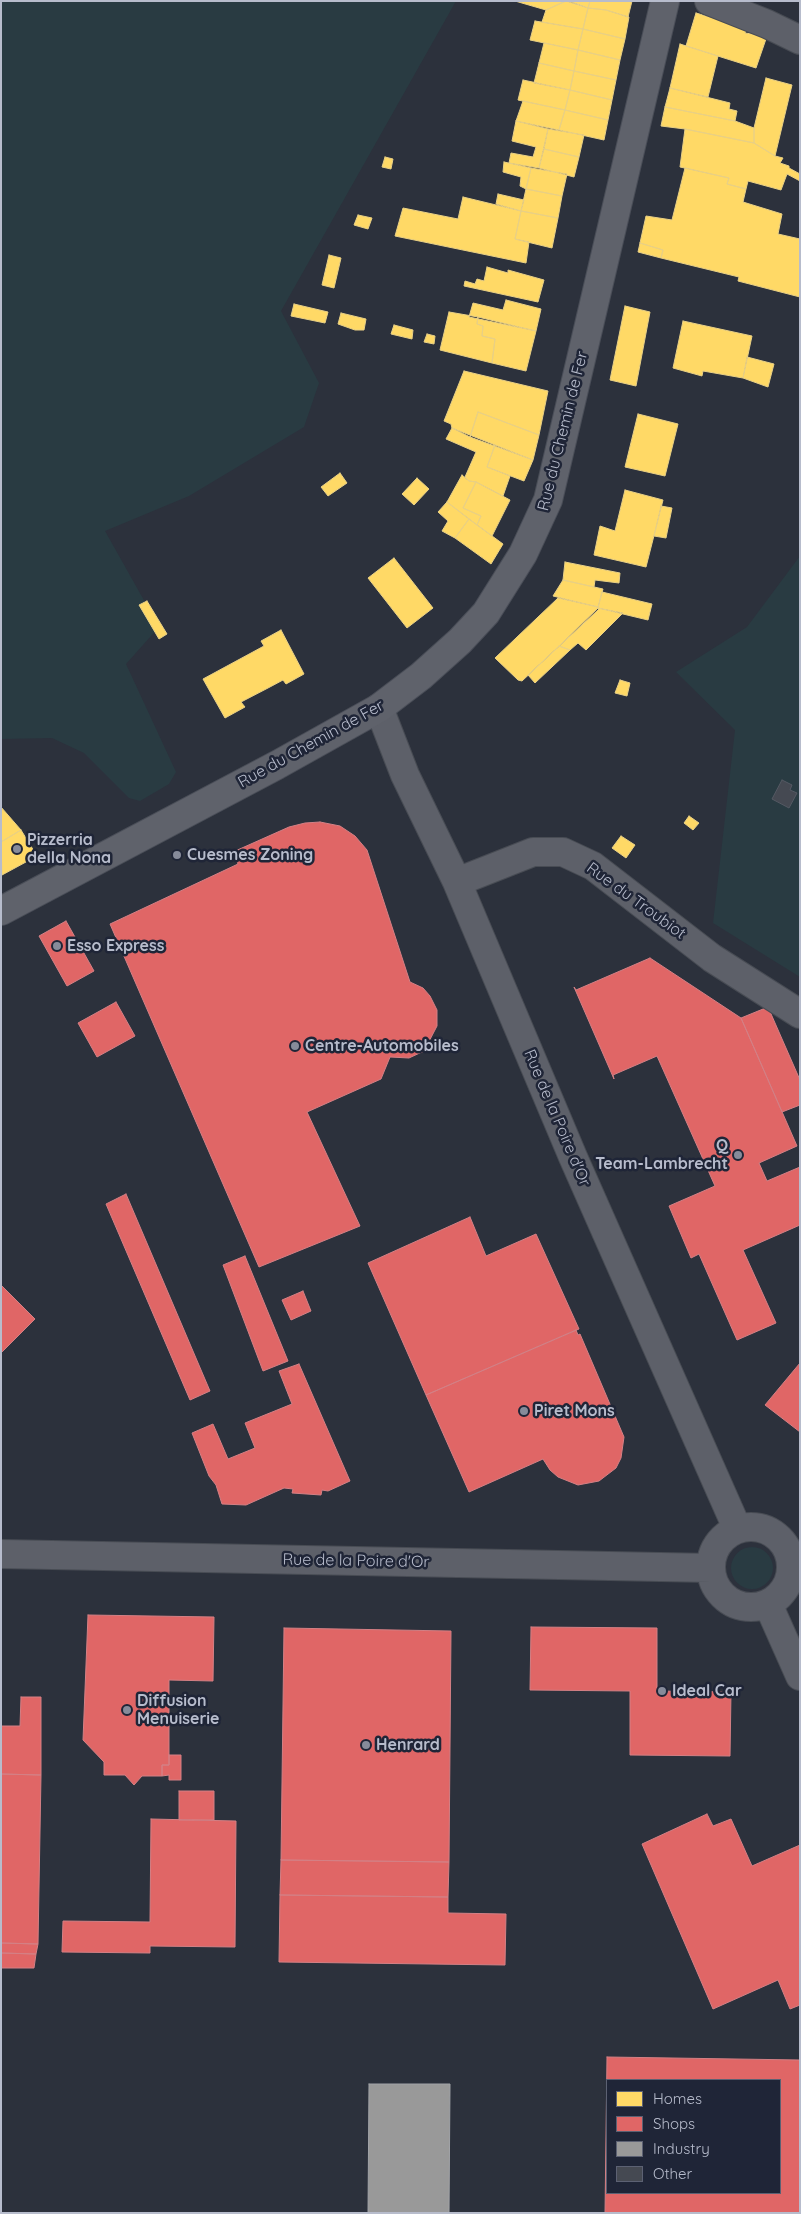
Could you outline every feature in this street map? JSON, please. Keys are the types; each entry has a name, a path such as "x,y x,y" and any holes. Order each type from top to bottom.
{"main road":[{"name":"Rue du Chemin de Fer","path":"1,911 277,765 379,708 427,671 460,641 486,613 523,554 548,500 665,1"}],"street":[{"path":"709,1 767,24 800,40"},
{"name":"Rue de la Poire d'Or","path":"379,708 405,774 457,882 573,1157 737,1528"},
{"name":"Rue du Troubiot","path":"457,882 533,852 564,852 593,866 712,958 800,1014"},
{"path":"749,1526 761,1527 772,1532 782,1540 796,1561 787,1586 779,1596 768,1604 756,1607 742,1606 730,1602 720,1593 713,1582 710,1568 712,1555 717,1544 726,1534 737,1528 749,1526"},
{"name":"Rue de la Poire d'Or","path":"1,1554 710,1568"},
{"path":"768,1604 800,1676"}],"shaded area":[{"path":"1,1 456,1 281,311 319,383 304,427 189,496 105,531 159,627 126,664 176,772 169,784 140,801 129,798 84,753 52,738 1,739"},
{"path":"800,556 800,977 713,923 735,730 676,672 747,627"},
{"path":"748,1547 756,1547 767,1553 773,1568 767,1583 756,1589 748,1589 737,1583 731,1572 731,1564 737,1553"}],"building: Homes":[{"path":"515,1 566,1 546,10"},
{"path":"566,1 588,8 583,29 542,22 546,10"},
{"path":"569,1 590,1 588,8"},
{"path":"590,1 632,1 628,17 606,10 588,8"},
{"path":"588,8 606,10 629,17 625,39 583,29"},
{"path":"696,13 747,28 745,33 767,36 756,68 686,46"},
{"path":"535,21 583,29 578,50 530,40"},
{"path":"583,29 625,39 620,60 578,50"},
{"path":"544,43 578,50 574,71 539,63"},
{"path":"680,44 718,56 708,97 670,88"},
{"path":"578,50 620,60 616,80 574,71"},
{"path":"539,63 574,71 570,90 534,83"},
{"path":"574,71 616,80 612,100 570,90"},
{"path":"766,78 792,85 775,156 754,143 754,128"},
{"path":"523,80 570,90 565,110 518,100"},
{"path":"670,88 730,103 729,109 737,111 735,121 665,107"},
{"path":"570,90 612,100 608,120 565,110"},
{"path":"523,101 565,110 559,130 516,121"},
{"path":"665,107 735,121 754,128 754,143 661,126"},
{"path":"565,110 608,120 604,140 559,130"},
{"path":"516,121 548,129 539,168 509,163 511,153 533,157 536,147 512,141"},
{"path":"548,129 584,135 579,157 544,149"},
{"path":"685,129 754,143 775,156 783,158 780,163 789,166 789,168 800,174 800,181 787,174 781,190 748,181 746,189 727,184 729,178 680,167"},
{"path":"544,149 579,157 574,177 539,168"},
{"path":"385,157 393,159 391,169 382,167"},
{"path":"504,162 531,168 526,189 520,186 521,177 503,172"},
{"path":"531,168 567,174 562,196 526,189"},
{"path":"685,168 729,178 727,184 746,189 743,202 782,214 778,234 800,239 800,297 738,281 739,277 661,258 663,250 640,243 646,216 672,220"},
{"path":"526,189 562,196 558,218 521,211"},
{"path":"498,194 524,200 521,211 496,204"},
{"path":"463,197 521,211 515,239 529,242 526,263 395,236 403,208 458,219"},
{"path":"521,211 558,218 552,248 515,239"},
{"path":"358,215 372,218 368,229 354,225"},
{"path":"640,243 663,250 661,258 638,252"},
{"path":"329,255 341,258 334,288 322,285"},
{"path":"487,267 508,273 508,270 544,280 538,302 464,286 465,281 475,284 477,279 484,281"},
{"path":"506,300 541,309 536,331 469,317 473,303 503,310"},
{"path":"294,304 328,312 325,323 291,316"},
{"path":"625,306 650,312 636,386 610,380"},
{"path":"449,312 478,317 477,324 483,326 482,336 495,339 492,363 440,350"},
{"path":"341,313 366,319 364,330 355,330 338,324"},
{"path":"478,317 536,331 526,371 492,363 495,339 482,336 483,326 477,324"},
{"path":"683,321 752,336 743,378 703,371 702,376 673,368"},
{"path":"394,325 413,330 412,339 391,334"},
{"path":"427,334 435,336 434,344 424,342"},
{"path":"747,357 774,364 768,387 743,378"},
{"path":"464,371 548,391 539,435 478,412 470,437 452,428 451,424 444,421"},
{"path":"478,412 539,435 533,460 470,437"},
{"path":"638,414 678,424 665,476 625,467"},
{"path":"452,428 495,445 487,467 510,476 503,496 476,482 469,481 465,477 476,452 446,439"},
{"path":"495,445 533,460 524,481 487,467"},
{"path":"340,473 347,483 328,496 321,487"},
{"path":"462,475 469,481 476,482 463,508 481,516 477,525 447,502"},
{"path":"417,478 429,489 414,505 402,494"},
{"path":"476,482 510,500 492,536 477,525 481,516 463,508"},
{"path":"625,490 663,500 646,567 594,555 600,526 615,531"},
{"path":"447,502 469,519 455,538 442,531 448,521 438,512"},
{"path":"661,506 672,508 666,538 654,536"},
{"path":"469,519 503,544 491,564 455,538"},
{"path":"394,558 433,608 407,628 368,578"},
{"path":"565,562 620,573 619,583 595,580 594,587 563,580"},
{"path":"563,580 603,589 598,607 553,596"},
{"path":"602,592 652,604 648,620 598,608"},
{"path":"558,598 598,607 599,609 522,681 518,680 495,658"},
{"path":"147,601 167,634 159,639 139,605"},
{"path":"598,608 623,613 586,650 578,643 570,650 559,646"},
{"path":"281,630 304,674 286,684 283,680 241,702 245,707 225,718 203,679 264,646 261,641"},
{"path":"559,646 570,650 535,683 528,675"},
{"path":"620,680 630,683 627,696 615,693"},
{"path":"1,807 21,830 1,842"},
{"path":"689,816 699,823 693,830 684,823"},
{"name":"Pizzerria della Nona","path":"21,830 37,856 2,875 1,842"},
{"path":"621,836 635,845 626,858 612,848"}],"building: Shops":[{"name":"Centre-Automobiles","path":"320,822 340,826 355,836 367,850 410,982 423,988 430,996 437,1010 437,1026 424,1051 409,1058 390,1057 381,1079 307,1112 360,1226 259,1267 110,924 238,864 233,852 289,827"},
{"path":"66,921 94,971 67,986 39,936"},
{"name":"Q Team-Lambrecht","path":"650,958 741,1018 797,1146 759,1163 767,1181 800,1167 800,1225 743,1250 776,1323 737,1340 699,1254 691,1258 669,1206 715,1186 657,1056 613,1075 614,1079 574,987 576,990"},
{"path":"116,1002 135,1036 97,1057 78,1023"},
{"path":"768,1007 800,1080 800,1105 782,1112 741,1018"},
{"path":"126,1194 210,1391 190,1400 106,1204"},
{"path":"470,1217 486,1256 536,1234 579,1329 426,1395 368,1263"},
{"path":"245,1256 288,1361 263,1371 223,1265"},
{"path":"1,1285 35,1319 1,1353"},
{"path":"303,1291 311,1311 291,1320 282,1300"},
{"name":"Piret Mons","path":"576,1330 578,1335 580,1334 624,1437 621,1458 616,1468 599,1481 578,1485 558,1477 550,1470 543,1459 469,1492 426,1395"},
{"path":"800,1363 800,1432 765,1405"},
{"path":"299,1364 350,1481 328,1491 322,1490 321,1495 292,1493 293,1489 284,1488 246,1505 222,1504 216,1485 209,1476 192,1433 213,1424 228,1459 255,1448 245,1423 292,1404 279,1371"},
{"name":"Diffusion Menuiserie","path":"88,1615 214,1617 213,1681 169,1680 169,1765 162,1765 162,1776 142,1776 134,1785 125,1775 104,1775 104,1762 83,1740"},
{"name":"Ideal Car","path":"531,1627 657,1628 657,1691 731,1692 730,1756 630,1755 630,1691 530,1690"},
{"name":"Henrard","path":"284,1628 451,1631 449,1862 281,1860"},
{"path":"21,1697 41,1697 41,1775 1,1774 1,1726 20,1726"},
{"path":"169,1755 181,1755 181,1780 169,1780 169,1775 162,1776 162,1765 169,1765"},
{"path":"1,1774 41,1775 38,1944 1,1943"},
{"path":"179,1791 214,1791 214,1820 179,1820"},
{"path":"707,1814 713,1826 731,1819 752,1866 800,1845 800,2005 790,2009 778,1980 713,2009 642,1844"},
{"path":"151,1819 236,1821 235,1947 150,1946 150,1953 62,1952 63,1921 150,1922"},
{"path":"281,1860 449,1862 448,1897 280,1895"},
{"path":"280,1895 448,1897 448,1913 506,1914 505,1965 279,1962"},
{"path":"1,1943 38,1944 36,1954 1,1953"},
{"path":"1,1953 36,1954 34,1968 1,1968"},
{"path":"607,2057 800,2060 800,2213 605,2213 606,2135 606,2194 781,2194 781,2079 607,2079"}],"building: Industry":[{"path":"369,2084 450,2084 449,2213 368,2213"}],"building: Other":[{"path":"782,780 792,785 790,790 797,793 789,808 772,799"}],"place":[{"name":"Pizzerria della Nona","path":"17,849"},
{"name":"Cuesmes Zoning","path":"177,855"},
{"name":"Esso Express","path":"57,946"},
{"name":"Centre-Automobiles","path":"295,1046"},
{"name":"Q Team-Lambrecht","path":"738,1155"},
{"name":"Piret Mons","path":"524,1411"},
{"name":"Ideal Car","path":"662,1691"},
{"name":"Diffusion Menuiserie","path":"127,1710"},
{"name":"Henrard","path":"366,1745"}]}
